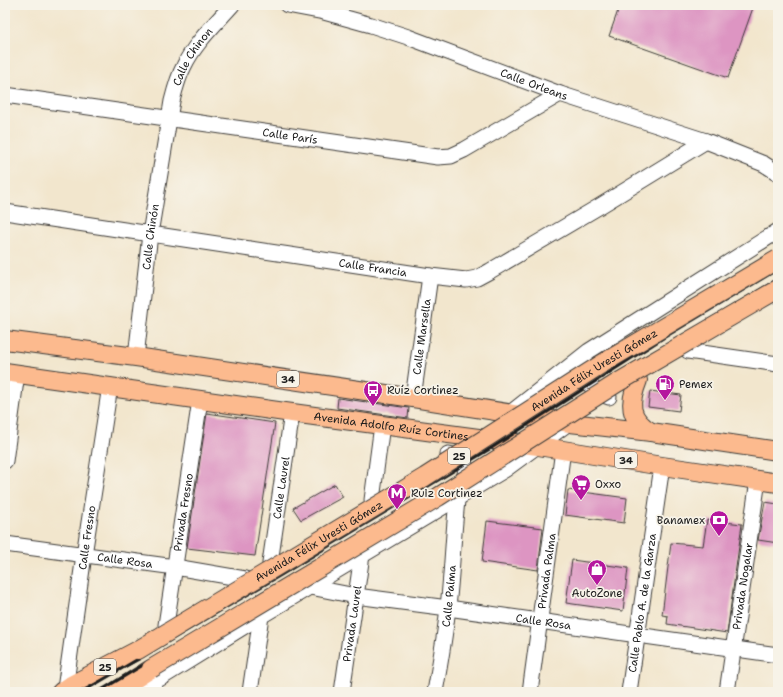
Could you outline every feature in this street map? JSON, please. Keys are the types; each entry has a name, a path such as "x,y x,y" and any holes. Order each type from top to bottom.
{"main road":[{"name":"Avenida Félix Uresti Gómez","path":"66,689 138,650 425,477 600,365 778,259"},
{"name":"Avenida Félix Uresti Gómez","path":"115,692 155,680 617,383 778,289"},
{"name":"34","path":"5,340 136,357 570,423 651,432 778,451"},
{"name":"Avenida Adolfo Ruíz Cortines","path":"11,373 538,446 778,483"},
{"path":"638,380 632,398 634,414 638,422 651,432"}],"street":[{"name":"Calle Chinon","path":"168,118 177,82 184,65 193,50 232,5"},
{"name":"Calle Orleans","path":"287,5 324,12 371,25 560,94 706,141 764,164 778,173"},
{"name":"Calle París","path":"5,95 438,157 451,156 464,150 560,94"},
{"name":"Calle Chinón","path":"136,357 150,234 168,118"},
{"name":"Calle Francia","path":"5,212 430,276 466,280 477,278 600,206 706,141"},
{"path":"66,689 89,667 166,625 245,579 474,438 511,413 588,352 778,231"},
{"name":"Calle Marsella","path":"413,398 430,276"},
{"path":"136,692 362,555 458,499 506,469 570,423 610,397 778,299"},
{"path":"688,351 778,364"},
{"path":"588,352 585,359 585,376 589,384 595,390 602,395 610,397"},
{"path":"5,461 11,373"},
{"name":"Calle Fresno","path":"66,689 84,555 110,386"},
{"name":"Privada Fresno","path":"166,625 200,400"},
{"name":"Calle Laurel","path":"270,563 292,413"},
{"path":"372,500 382,425"},
{"name":"Privada Palma","path":"530,692 563,450"},
{"name":"Calle Palma","path":"436,692 448,608 458,499 465,469 461,459 457,456 446,454"},
{"name":"Calle Pablo A. de la Garza","path":"629,692 662,466"},
{"name":"Privada Nogalar","path":"727,692 758,480"},
{"name":"Calle Rosa","path":"5,544 175,567 245,579"},
{"name":"Privada Laurel","path":"342,692 362,555"},
{"name":"Calle Rosa","path":"310,587 356,596 637,634 778,655"},
{"path":"250,692 261,616"}],"building":[{"path":"620,5 754,5 728,78 609,36"},
{"name":"Pemex","path":"650,391 681,395 679,411 648,407"},
{"path":"338,398 409,408 408,418 337,408"},
{"path":"207,413 275,423 255,556 187,548"},
{"path":"335,484 343,497 301,520 293,508"},
{"path":"568,490 627,498 624,523 565,515"},
{"path":"765,502 778,504 778,543 758,540"},
{"path":"707,520 742,524 727,633 667,624 668,616 662,615 671,543 703,546"},
{"path":"487,521 543,528 538,570 482,562"},
{"name":"AutoZone","path":"572,560 628,568 623,611 566,603"}],"railway":[{"path":"82,692 281,575 493,447 660,340 778,269"},
{"path":"98,692 466,472 664,347 778,279"}],"place":[{"name":"Pemex","path":"665,401"},
{"name":"Ruíz Cortinez","path":"373,407"},
{"name":"Oxxo","path":"581,501"},
{"name":"Ruiz Cortinez","path":"397,510"},
{"name":"Banamex","path":"719,537"},
{"name":"AutoZone","path":"597,586"}]}
